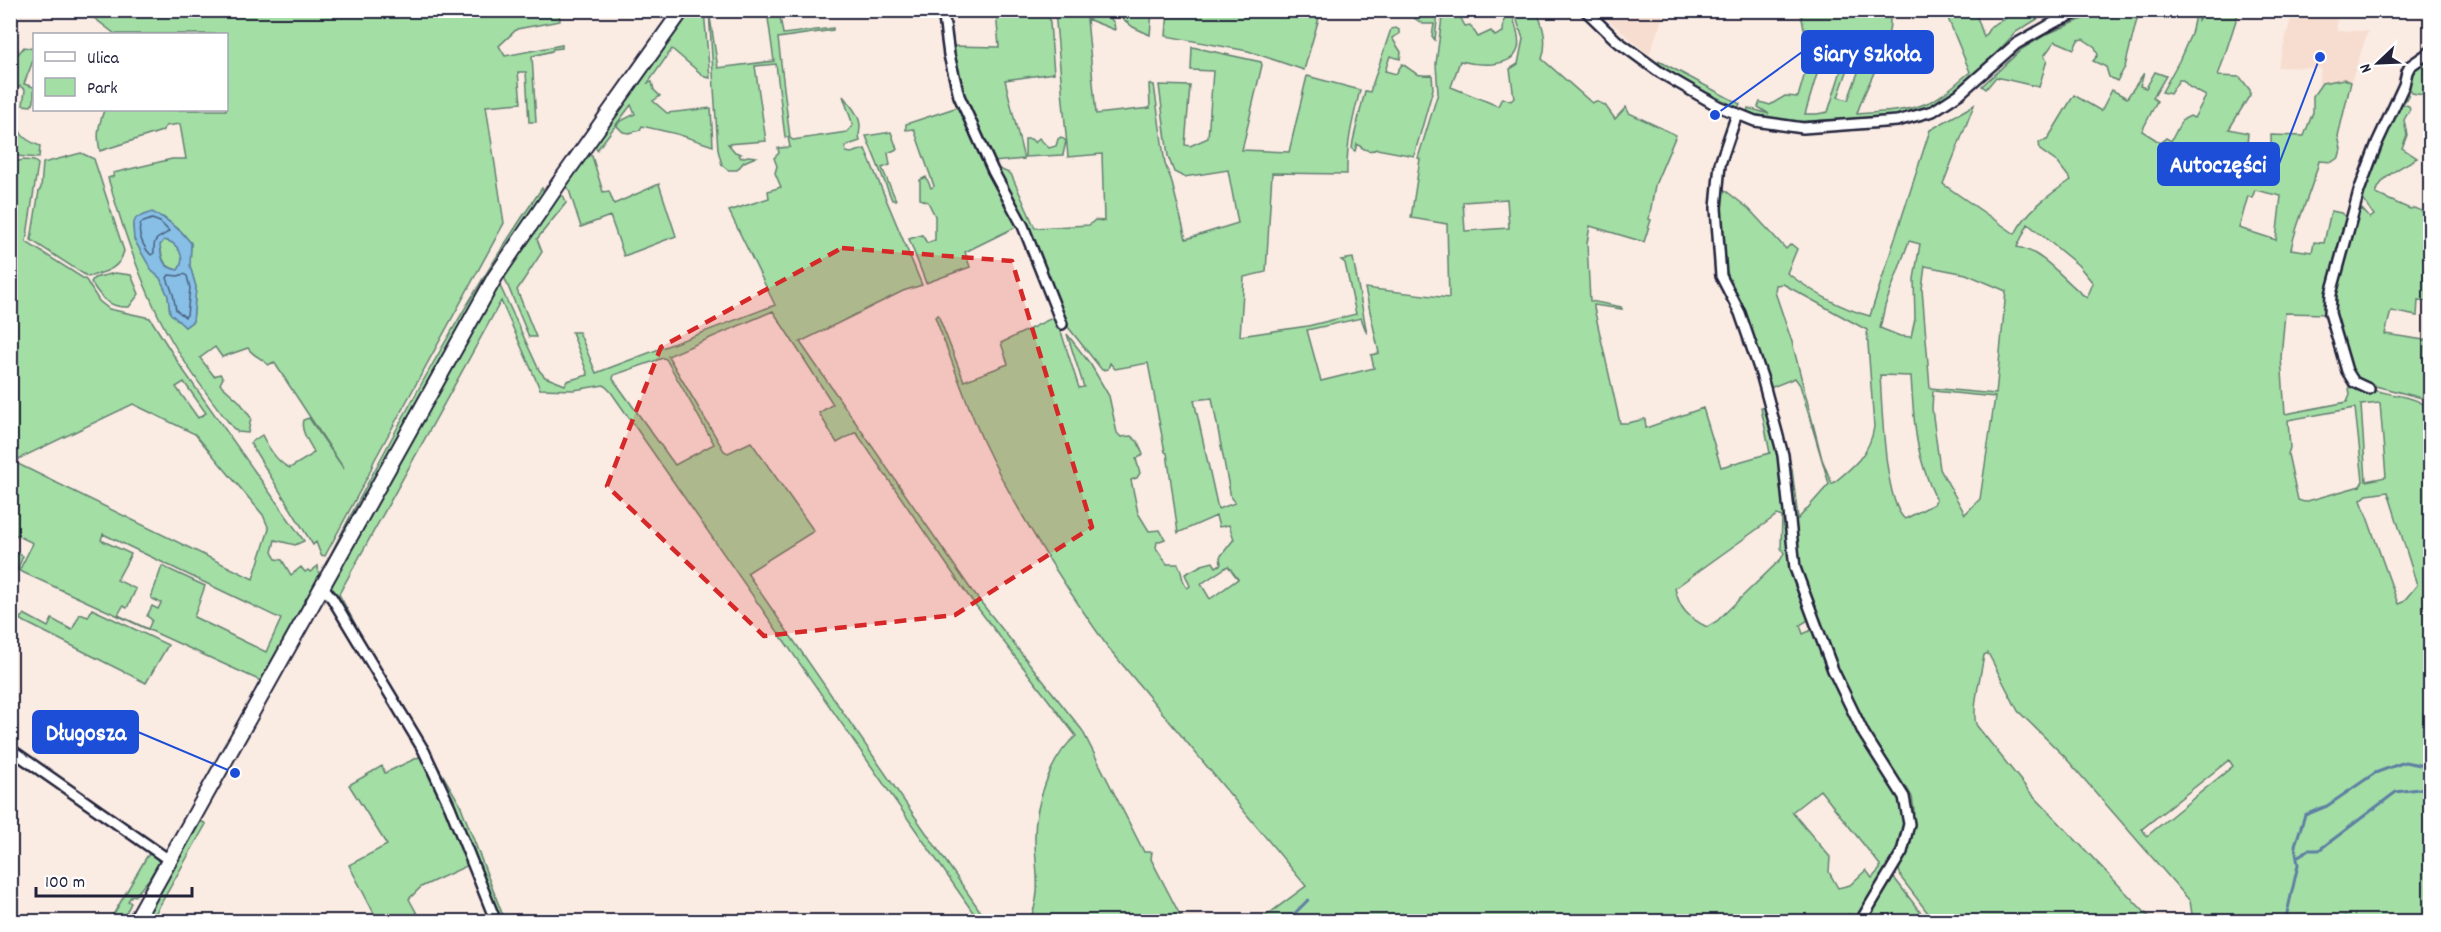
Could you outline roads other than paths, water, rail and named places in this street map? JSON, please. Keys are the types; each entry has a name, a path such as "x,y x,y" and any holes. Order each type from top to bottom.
{"main road":[{"path":"135,921 495,277 682,10"}],"street":[{"path":"944,10 949,55 959,96 993,171 1023,226 1062,324"},
{"path":"1585,10 1617,41 1661,73 1737,114 1773,125 1803,128 1897,121 1933,111 1959,94 2016,44 2055,22 2084,10"},
{"path":"2369,388 2354,382 2347,370 2330,313 2331,294 2359,191 2377,143 2404,85 2410,66 2430,52"},
{"path":"1737,114 1720,164 1716,208 1721,276 1740,313 1762,377 1783,455 1795,568 1833,670 1858,724 1904,796 1909,824 1902,852 1860,921"},
{"path":"322,586 332,598 424,751 450,807 496,921"},
{"path":"10,749 169,860"}],"water":[{"path":"152,212 173,225 191,243 190,266 196,287 193,321 185,327 170,313 168,296 160,278 152,271 134,239 133,225 136,218","holes":["164,240 169,241 180,251 182,261 178,270 166,265 162,259 160,245"]}],"waterway":[{"path":"2285,922 2298,865 2295,845 2305,815 2327,806 2375,773 2405,762 2430,767"},
{"path":"2297,857 2308,850 2319,850 2396,792 2426,788"},
{"path":"1286,922 1308,900"},
{"path":"2325,922 2345,917"}],"place":[{"name":"Autoczęści","path":"2320,57"},
{"name":"Siary Szkoła","path":"1715,115"},
{"name":"Długosza","path":"235,773"}]}
